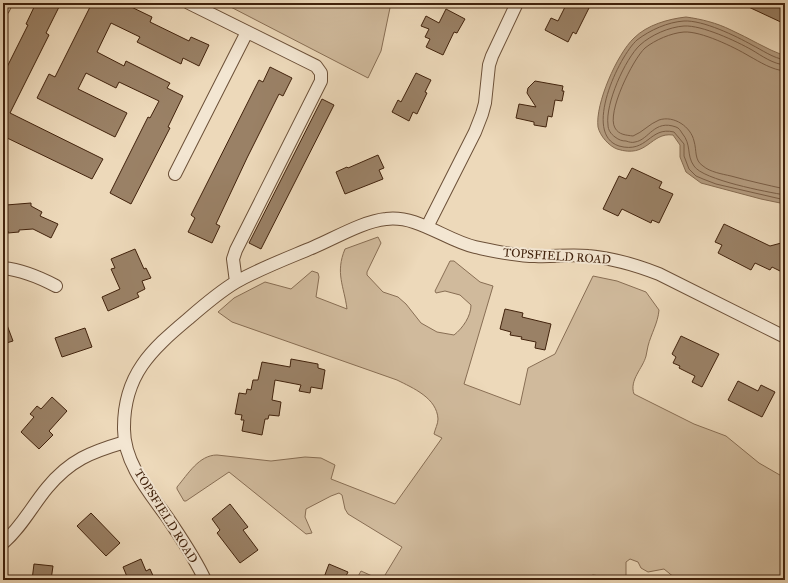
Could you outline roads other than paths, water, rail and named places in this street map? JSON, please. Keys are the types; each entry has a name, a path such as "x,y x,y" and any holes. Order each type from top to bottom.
{"street":[{"path":"3,9 6,3"},
{"path":"189,3 316,66 321,73 321,81 236,250 233,259 236,282"},
{"path":"427,227 477,126 485,103 492,56 517,3"},
{"path":"175,174 247,32"},
{"name":"TOPSFIELD ROAD","path":"205,580 190,552 142,481 125,442 124,426 126,407 131,385 141,366 152,351 203,306 236,282 376,220 388,218 400,219 427,227 458,241 485,249 518,255 589,256 617,260 645,269 785,337"},
{"path":"3,268 21,270 56,286"},
{"path":"3,543 21,523 61,472 72,463 85,456 125,442"}],"water":[{"path":"686,17 720,25 785,56 785,204 701,183 686,172 680,157 680,145 673,135 659,137 636,151 627,151 614,148 601,134 598,127 600,106 608,80 627,45 639,33 651,26 672,19"}]}
